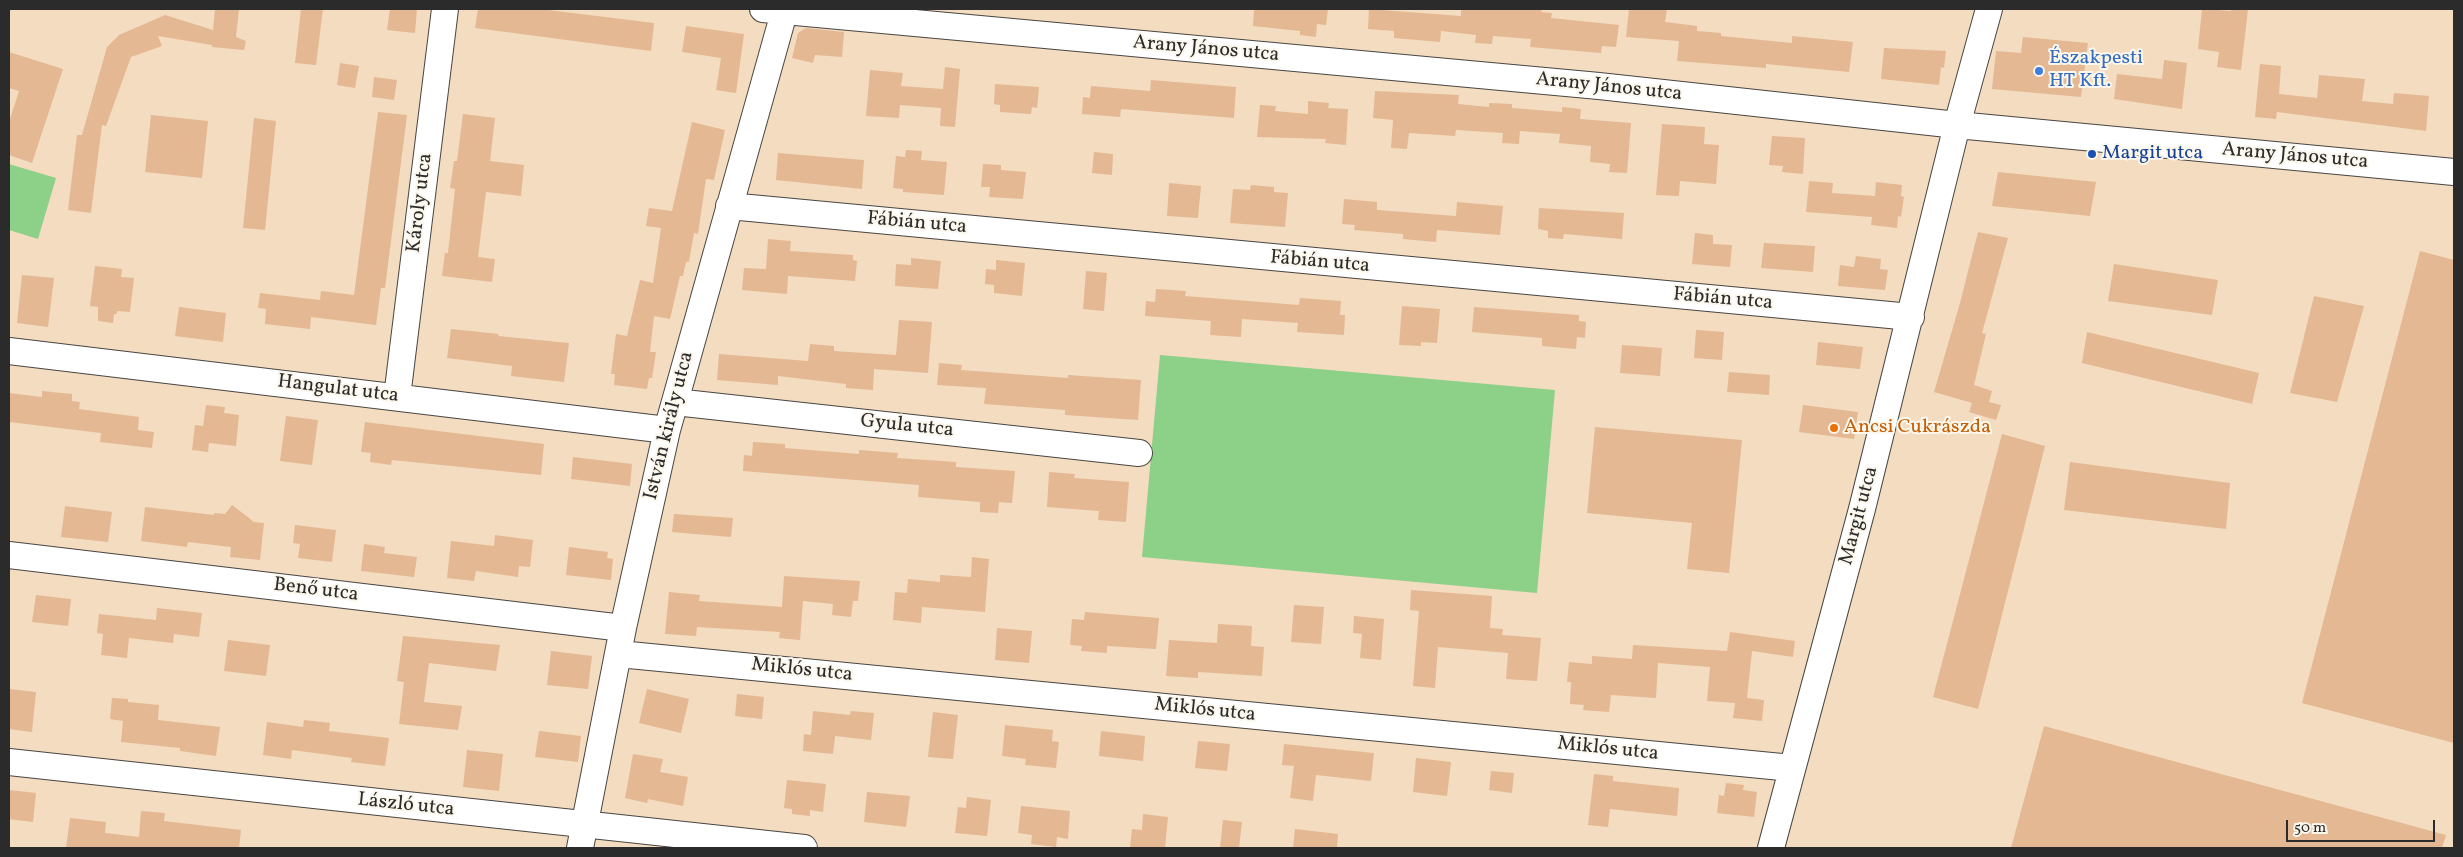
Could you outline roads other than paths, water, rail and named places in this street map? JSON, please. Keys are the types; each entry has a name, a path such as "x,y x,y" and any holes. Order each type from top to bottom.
{"street":[{"name":"Károly utca","path":"396,397 445,9"},
{"name":"Margit utca","path":"1771,848 1911,317 1958,125 1989,9"},
{"name":"Arany János utca","path":"778,10 1589,85 1958,125 2454,172"},
{"name":"István király utca","path":"582,837 623,628 667,430 729,206 778,10"},
{"name":"Fábián utca","path":"729,206 1911,317"},
{"name":"Hangulat utca","path":"9,351 667,430"},
{"name":"Gyula utca","path":"675,402 1139,453"},
{"name":"Benő utca","path":"9,555 623,628"},
{"name":"Miklós utca","path":"618,654 1792,768"},
{"name":"László utca","path":"9,762 582,837 804,848"}],"place":[{"name":"Északpesti HT Kft.","path":"2039,71"},
{"name":"Margit utca","path":"2092,154"},
{"name":"Ancsi Cukrászda","path":"1834,428"}]}
